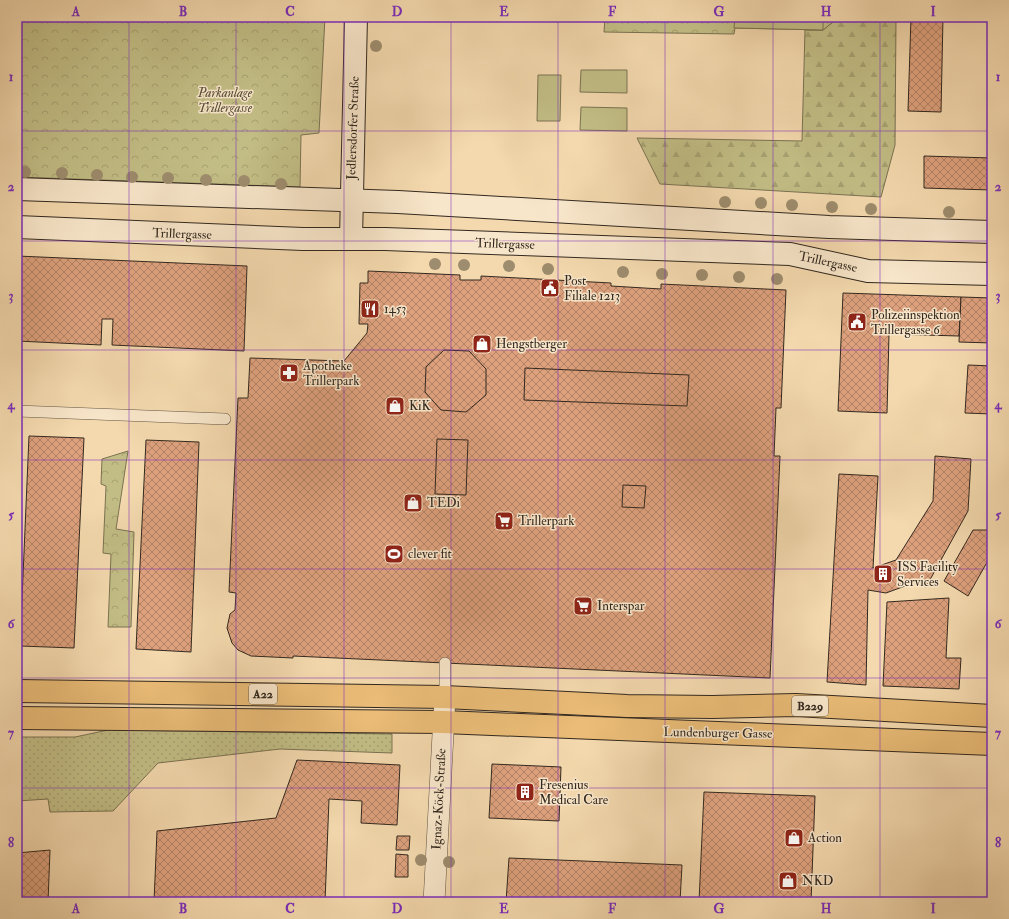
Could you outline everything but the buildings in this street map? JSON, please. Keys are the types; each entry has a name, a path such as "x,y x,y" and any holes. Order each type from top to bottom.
{"main road":[{"name":"A22","path":"17,691 445,697"},
{"name":"Lundenburger Gasse","path":"445,697 627,706 712,707 796,705 992,716"},
{"name":"A22","path":"17,718 443,722"},
{"name":"Lundenburger Gasse","path":"443,722 629,731 767,734 992,744"}],"street":[{"name":"Jedlersdorfer Straße","path":"351,238 356,17"},
{"path":"17,189 351,201 581,212 829,227 992,232"},
{"name":"Trillergasse","path":"17,227 790,254 868,271 992,274"},
{"name":"Ignaz-Köck-Straße","path":"434,902 445,697"}],"lane":[{"path":"17,411 225,419"},
{"path":"445,663 445,697"}],"green space":[{"name":"Parkanlage Trillergasse","path":"17,17 325,17 319,133 301,135 300,187 17,177"},
{"path":"605,17 839,17 823,30 735,28 734,34 604,32"},
{"path":"735,17 823,17 823,30 734,28"},
{"path":"839,17 896,17 895,145 881,197 660,184 637,138 802,141 805,30 823,30"},
{"path":"581,70 627,70 627,93 580,92"},
{"path":"538,75 561,75 560,121 537,121"},
{"path":"581,107 627,108 627,131 580,130"},
{"path":"128,451 116,529 134,532 131,627 108,627 111,554 103,553 106,486 101,484 102,459"},
{"path":"108,730 392,734 392,753 280,749 158,763 113,811 50,812 48,799 17,801 17,737 75,737"}],"place":[{"name":"Post Filiale 1213","path":"550,288"},
{"name":"1453","path":"370,309"},
{"name":"Polizeiinspektion Trillergasse 6","path":"857,322"},
{"name":"Hengstberger","path":"482,344"},
{"name":"Apotheke Trillerpark","path":"289,373"},
{"name":"KiK","path":"395,406"},
{"name":"TEDi","path":"413,503"},
{"name":"Trillerpark","path":"504,521"},
{"name":"clever fit","path":"394,554"},
{"name":"ISS Facility Services","path":"883,574"},
{"name":"Interspar","path":"583,606"},
{"name":"Fresenius Medical Care","path":"525,792"},
{"name":"Action","path":"794,838"},
{"name":"NKD","path":"788,881"}]}
